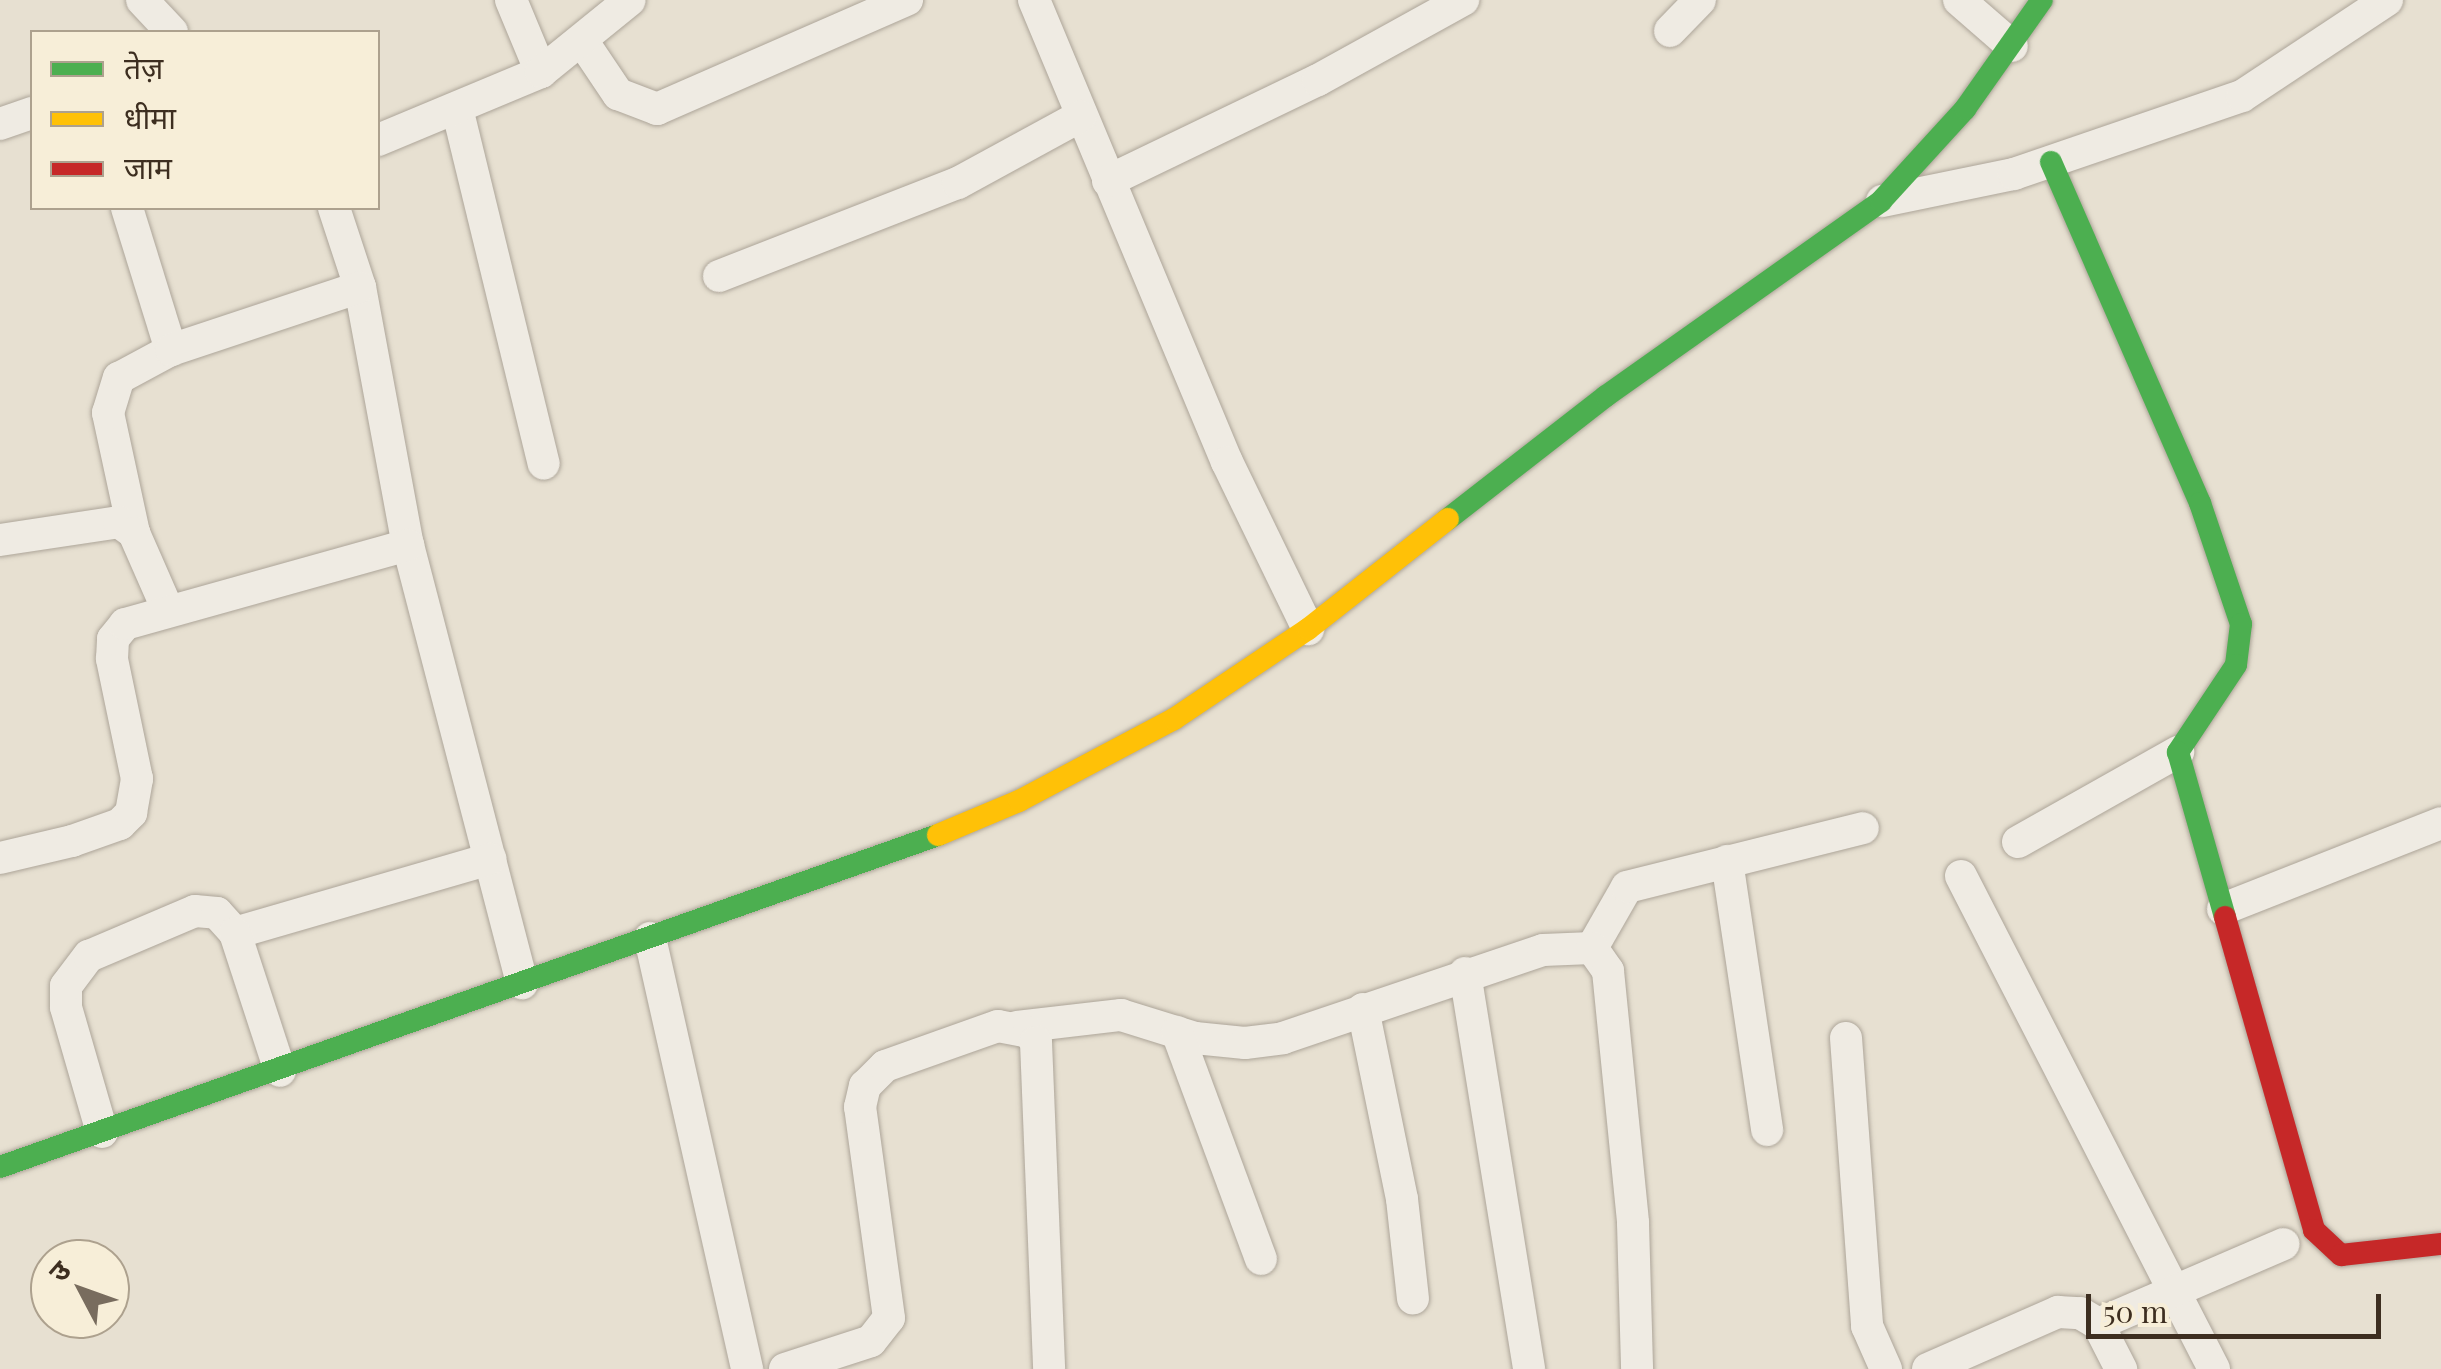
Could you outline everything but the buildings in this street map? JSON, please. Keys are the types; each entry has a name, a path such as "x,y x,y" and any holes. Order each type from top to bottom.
{"main road":[{"path":"0,1167 280,1071 1019,801 1174,720 1308,629 1606,396 1882,202 2012,46 2042,0"},
{"path":"2051,162 2200,504 2241,624 2236,665 2178,752 2314,1230 2341,1255 2441,1244"}],"street":[{"path":"142,0 170,30"},
{"path":"511,0 540,72"},
{"path":"380,139 540,72 583,42 630,0"},
{"path":"583,42 618,94 657,109 907,0"},
{"path":"1034,0 1226,462 1308,629"},
{"path":"1108,180 1318,80 1463,0"},
{"path":"1670,32 1700,0"},
{"path":"1958,0 2012,46"},
{"path":"1882,202 2051,162 2242,96 2388,0"},
{"path":"457,108 544,464"},
{"path":"0,124 30,114"},
{"path":"719,276 958,182 1081,116"},
{"path":"127,210 171,350"},
{"path":"335,210 360,287 408,545 522,983"},
{"path":"167,608 134,532 108,397 119,378 171,350 360,287"},
{"path":"0,540 103,521 134,532"},
{"path":"0,858 72,841 120,824 131,813 137,779 114,694 114,639 124,624 167,608 408,545"},
{"path":"2018,842 2178,752"},
{"path":"2223,909 2441,822"},
{"path":"1592,948 1626,887 1863,828"},
{"path":"234,933 490,859"},
{"path":"1727,861 1766,1130"},
{"path":"1962,876 2178,1291 2214,1369"},
{"path":"102,1132 66,1007 74,971 121,939 195,911 216,912 234,933 280,1071"},
{"path":"650,938 747,1369"},
{"path":"785,1369 871,1341 889,1318 860,1107 865,1086 885,1066 998,1026 1121,1015 1177,1032 1245,1043 1283,1038 1564,944 1592,948 1608,971 1633,1223 1637,1369"},
{"path":"1465,974 1529,1369"},
{"path":"1363,1009 1402,1199 1413,1298"},
{"path":"1016,1027 1036,1042 1049,1369"},
{"path":"1177,1032 1261,1259"},
{"path":"1846,1038 1867,1326 1886,1369"},
{"path":"2098,1324 2284,1244"},
{"path":"1928,1369 2058,1312 2080,1313 2098,1324 2121,1369"}],"traffic: fast":[{"path":"1448,519 1606,396 1881,201 1965,109 2042,0"},
{"path":"2051,162 2200,503 2241,624 2236,665 2178,752 2225,917"},
{"path":"0,1167 938,835"}],"traffic: slow":[{"path":"938,835 1019,801 1174,719 1308,629 1448,519"}],"traffic: jam":[{"path":"2225,917 2314,1230 2341,1255 2441,1244"}]}
